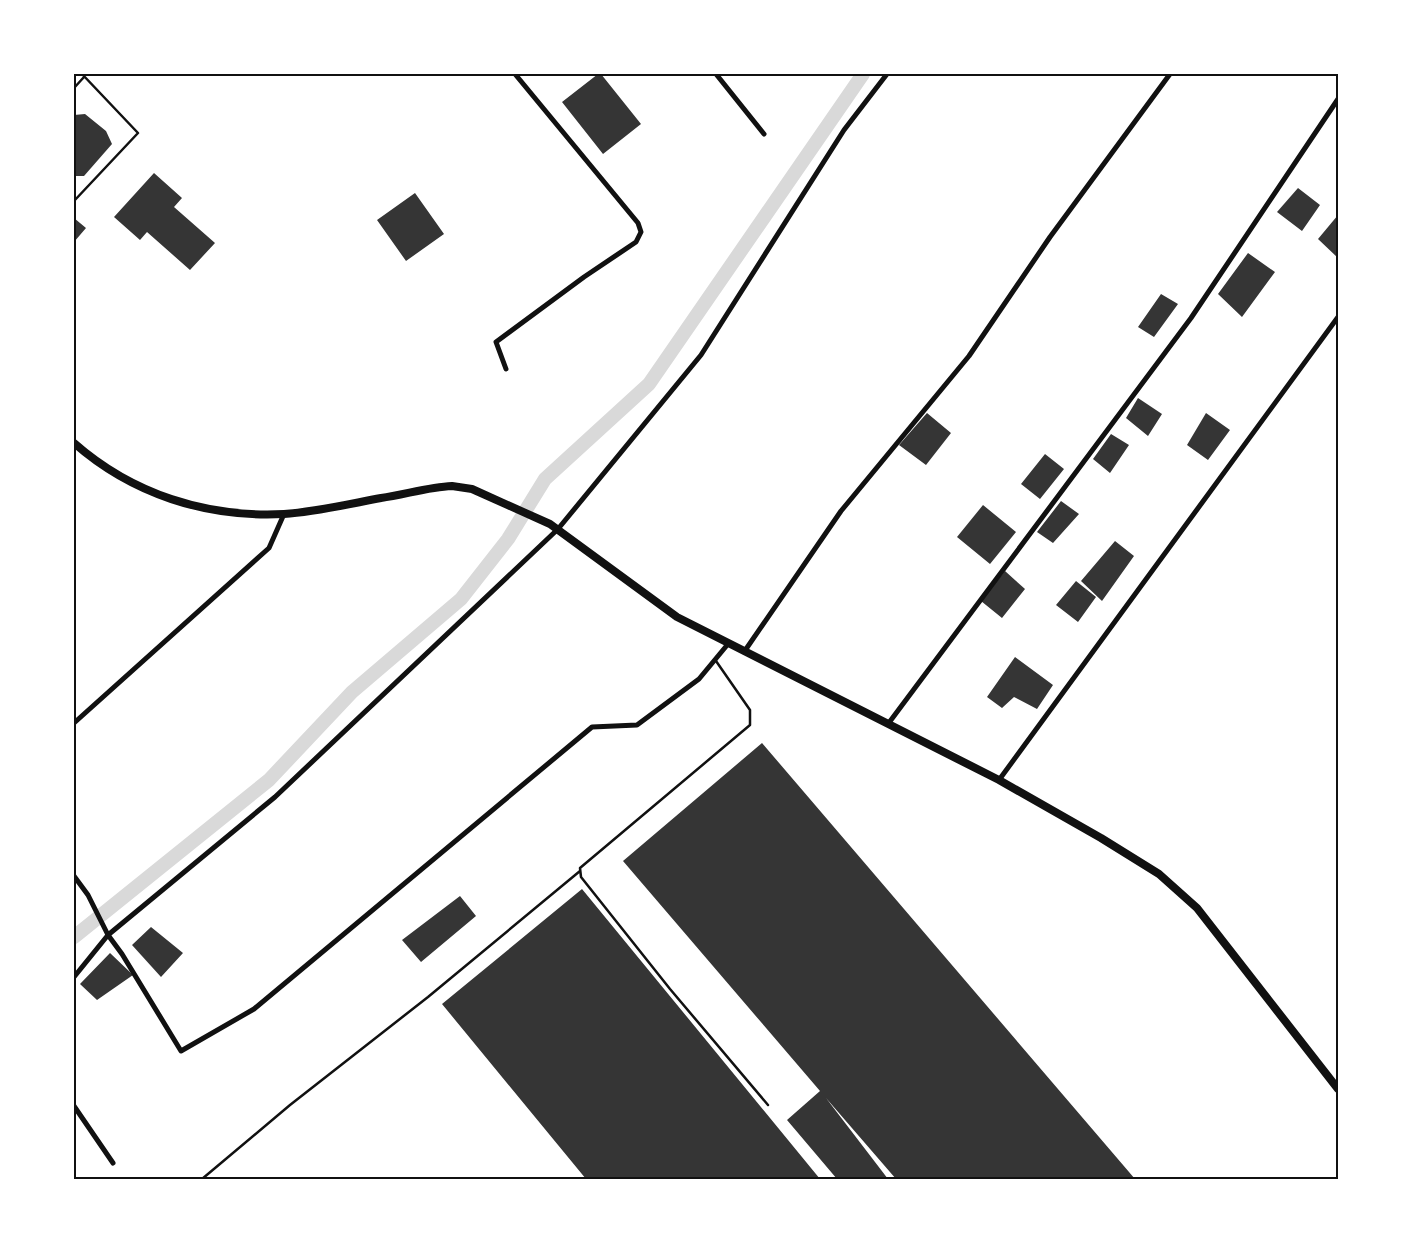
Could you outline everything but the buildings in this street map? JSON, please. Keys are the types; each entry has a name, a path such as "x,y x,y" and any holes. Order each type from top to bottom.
{"main road":[{"path":"74,443 125,480 155,494 208,508 234,512 284,514 445,486 472,489 554,527 677,617 999,780 1116,846 1172,884 1197,908 1338,1089"}],"street":[{"path":"506,369 496,342 584,277 636,242 641,232 638,223 515,74"},
{"path":"716,74 764,134"},
{"path":"74,977 108,935 275,797 554,527 701,355 844,130 887,74"},
{"path":"744,652 841,511 969,356 1050,237 1170,74"},
{"path":"888,724 1191,318 1338,99"},
{"path":"999,780 1338,317"},
{"path":"74,723 269,548 284,514"},
{"path":"74,876 88,895 108,935 180,1051 254,1009 592,727 637,725 699,679 728,644"},
{"path":"74,1106 113,1162"}],"lane":[{"path":"74,88 83,75 138,133 74,200"},
{"path":"202,1179 290,1105 428,997 580,871 580,868 750,725 750,710 715,660"},
{"path":"580,871 581,877 670,989 768,1105"}],"waterway":[{"path":"74,937 269,780 352,692 461,599 508,539 545,479 649,384 863,74"}]}
